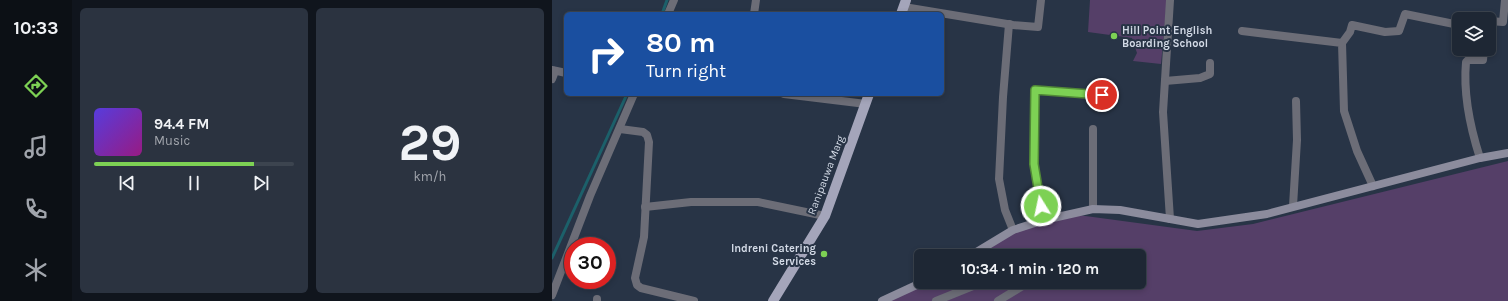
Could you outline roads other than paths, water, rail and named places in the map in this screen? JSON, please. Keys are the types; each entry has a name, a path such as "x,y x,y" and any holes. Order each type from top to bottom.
{"main road":[{"name":"Ranipauwa Marg","path":"773,301 825,216 868,96"},
{"path":"982,249 1013,230 1044,220 1093,209 1120,210 1198,224 1267,214 1480,158 1508,154"},
{"path":"882,301 914,286"}],"street":[{"path":"669,12 674,0"},
{"path":"754,12 756,0"},
{"path":"944,13 1038,27 1041,0"},
{"path":"1170,0 1162,112 1170,219"},
{"path":"1496,22 1503,22 1506,0"},
{"path":"904,7 935,12"},
{"path":"1373,186 1357,151 1344,111 1342,43 1350,32 1352,25 1385,32 1399,31 1405,14 1452,24"},
{"path":"1009,24 1003,97 999,179 1005,210 1013,230"},
{"path":"1242,31 1342,43"},
{"path":"1480,158 1472,134 1465,92 1465,73 1466,62 1468,60 1483,60 1483,56"},
{"path":"1165,80 1200,78 1210,74 1210,63"},
{"path":"552,79 553,71 564,73"},
{"path":"1044,220 1034,164 1035,90 1102,95"},
{"path":"552,295 590,196 633,96"},
{"path":"800,96 866,104"},
{"path":"1294,206 1297,140 1296,101"},
{"path":"620,129 643,132 647,135 648,142 644,237 635,278 637,285 641,288 694,301"},
{"path":"1092,129 1093,209"},
{"path":"645,207 691,202 758,202 825,216"},
{"path":"936,301 966,289"},
{"path":"998,301 1017,289"}],"waterway":[{"path":"663,12 667,0"},
{"path":"552,258 626,96"}],"place":[{"name":"Hill Point English Boarding School","path":"1114,36"},
{"name":"Indreni Catering Services","path":"824,254"}]}
